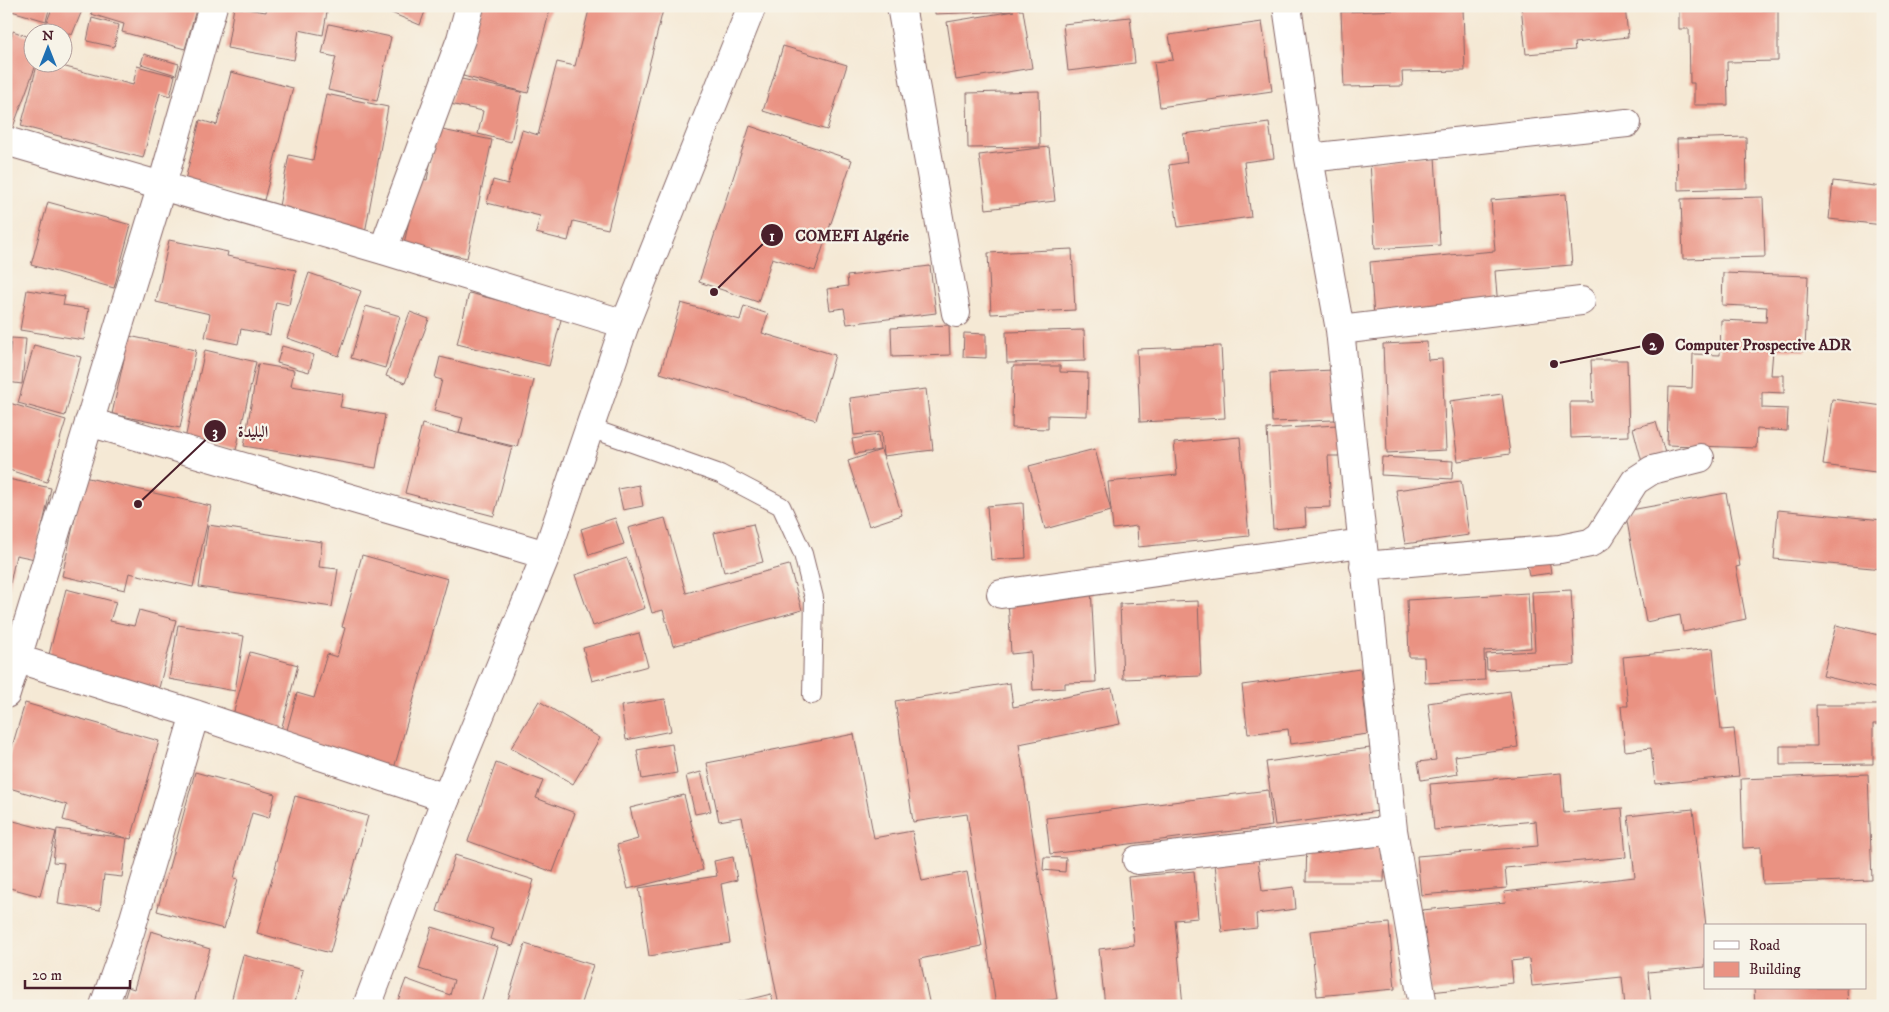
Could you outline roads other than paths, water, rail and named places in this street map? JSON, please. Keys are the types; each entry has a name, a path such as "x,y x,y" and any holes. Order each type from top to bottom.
{"street":[{"path":"6,694 162,185 212,6"},
{"path":"383,250 461,39 470,6"},
{"path":"367,1006 446,798 546,556 625,324 752,6"},
{"path":"901,6 956,313"},
{"path":"1287,6 1309,158 1340,330 1394,830 1424,1006"},
{"path":"1309,158 1627,123"},
{"path":"6,141 383,250 625,324"},
{"path":"1340,330 1581,300"},
{"path":"89,422 546,556"},
{"path":"1002,594 1363,554 1560,549 1590,543 1600,536 1636,481 1652,470 1700,458"},
{"path":"18,659 195,714 446,798"},
{"path":"104,1006 130,932 195,714"},
{"path":"1138,860 1394,830"}],"lane":[{"path":"590,428 720,474 781,506 803,554 814,598 812,696"}],"place":[{"name":"COMEFI Algérie","path":"714,292"},
{"name":"Computer Prospective ADR","path":"1554,364"},
{"name":"البليدة","path":"138,504"}]}
